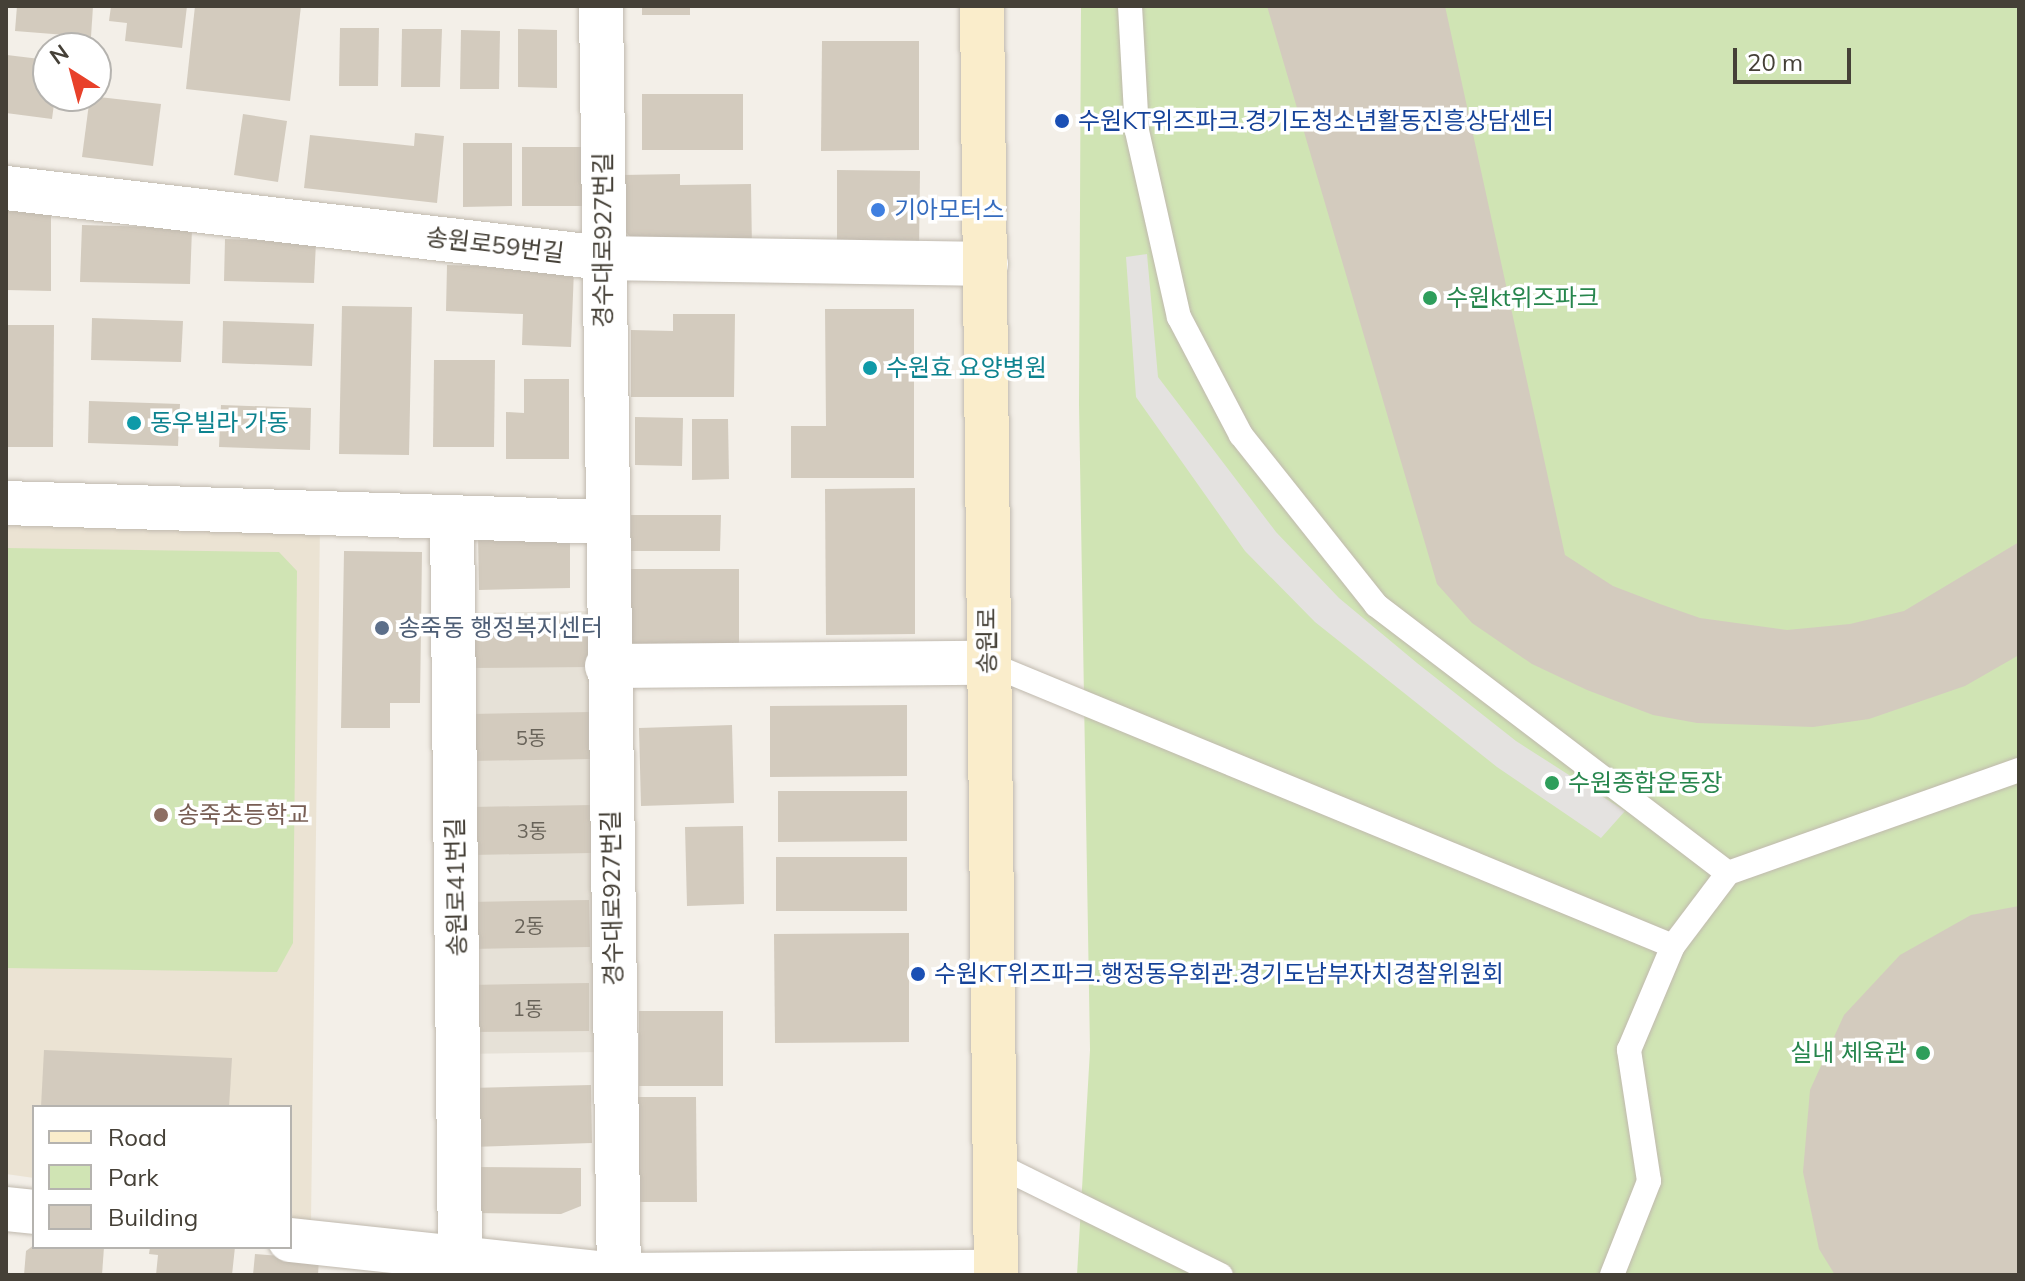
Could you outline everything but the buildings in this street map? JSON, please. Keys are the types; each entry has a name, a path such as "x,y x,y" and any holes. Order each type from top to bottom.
{"main road":[{"name":"송원로","path":"982,6 996,1274"}],"street":[{"name":"경수대로927번길","path":"601,6 604,522 619,1275"},
{"name":"송원로59번길","path":"6,188 604,258 986,264"},
{"path":"6,503 604,522"},
{"name":"송원로41번길","path":"452,517 460,1258"},
{"path":"607,666 987,663"},
{"path":"6,1209 32,1212"},
{"path":"292,1240 619,1275 996,1274"}],"lane":[{"path":"1130,6 1137,131 1179,317 1241,435 1376,605 1728,873"},
{"path":"987,663 1673,946"},
{"path":"1612,1275 1649,1181 1629,1050 1673,946 1728,873 2019,770"},
{"path":"994,1163 1221,1275"}],"shaded area":[{"path":"1147,254 1158,377 1276,532 1339,598 1417,663 1516,741 1625,811 1601,838 1497,767 1315,622 1245,551 1136,397 1126,257"},
{"name":"송죽초등학교","path":"6,514 320,524 311,1222 292,1219 292,1105 32,1105 32,1178 6,1174"},
{"path":"599,611 604,1052 463,1054 458,613"}],"green space":[{"name":"수원종합운동장","path":"1081,6 2019,6 2019,1275 1077,1275 1090,1050 1079,404"},
{"name":"송죽초등학교","path":"6,548 279,552 297,571 293,943 277,972 6,968"}],"place":[{"name":"수원KT위즈파크.경기도청소년활동진흥상담센터","path":"1062,121"},
{"name":"기아모터스","path":"878,210"},
{"name":"수원kt위즈파크","path":"1430,298"},
{"name":"수원효 요양병원","path":"870,368"},
{"name":"동우빌라 가동","path":"134,423"},
{"name":"송죽동 행정복지센터","path":"382,628"},
{"name":"수원종합운동장","path":"1552,783"},
{"name":"송죽초등학교","path":"161,815"},
{"name":"수원KT위즈파크.행정동우회관.경기도남부자치경찰위원회","path":"918,974"},
{"name":"실내 체육관","path":"1923,1053"}]}
